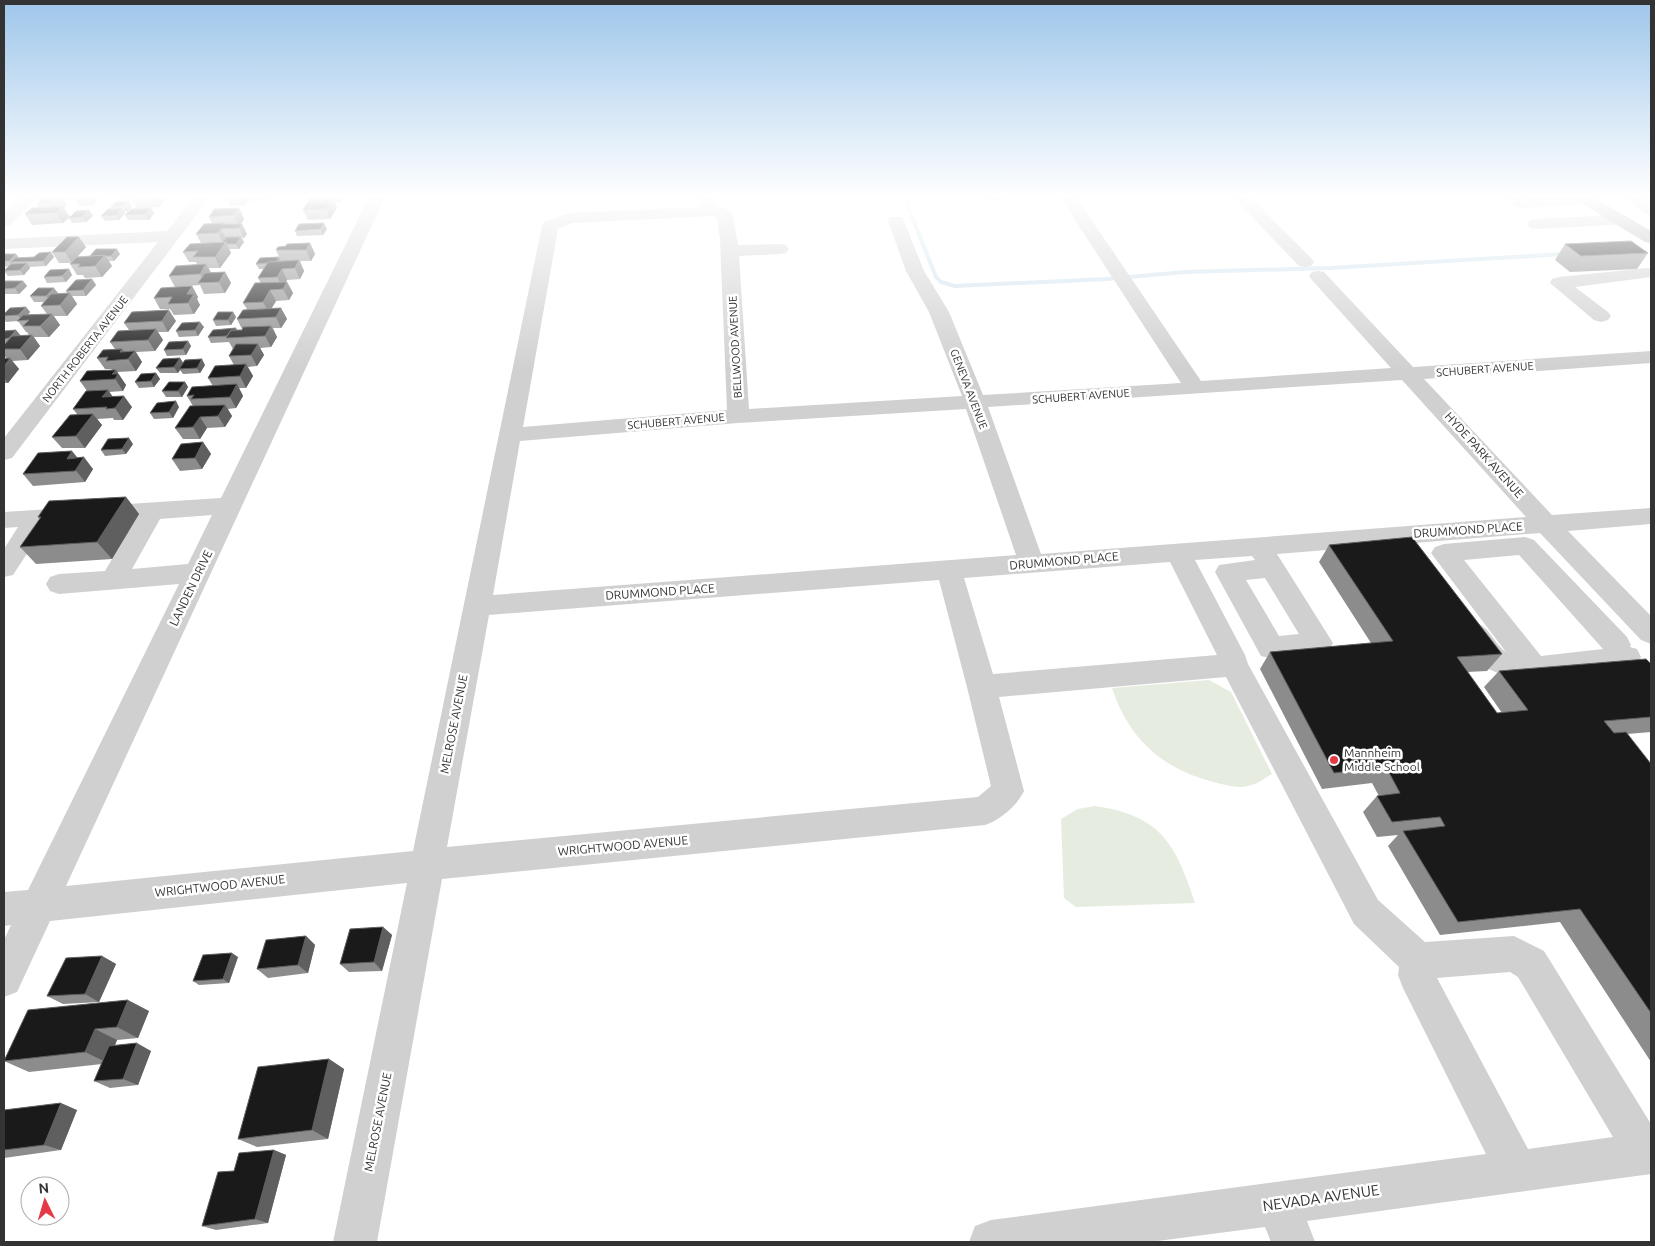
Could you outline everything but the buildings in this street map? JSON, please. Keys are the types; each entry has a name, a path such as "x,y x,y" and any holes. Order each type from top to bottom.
{"street":[{"name":"NORTH ROBERTA AVENUE","path":"4,453 157,255"},
{"name":"LANDEN DRIVE","path":"4,979 349,255"},
{"name":"MELROSE AVENUE","path":"355,1242 544,255"},
{"name":"BELLWOOD AVENUE","path":"730,255 738,416"},
{"name":"GENEVA AVENUE","path":"910,255 919,279 939,312 975,402 1031,563"},
{"path":"1106,255 1195,388"},
{"name":"HYDE PARK AVENUE","path":"1298,255 1651,633"},
{"path":"1601,316 1559,283 1650,269"},
{"name":"SCHUBERT AVENUE","path":"510,435 738,416 1651,358"},
{"path":"4,520 230,506"},
{"path":"113,580 153,510"},
{"name":"DRUMMOND PLACE","path":"477,606 1178,552 1265,557 1396,536 1651,516"},
{"path":"4,568 38,518"},
{"path":"1396,536 1414,559"},
{"path":"1534,667 1444,553 1525,546 1630,660"},
{"path":"1178,552 1234,665 1366,912 1419,961 1514,954 1531,964 1648,1153"},
{"name":"WRIGHTWOOD AVENUE","path":"4,908 985,811 1008,791 982,687 949,570"},
{"path":"59,584 198,573"},
{"path":"1457,613 1494,659 1516,670 1630,660 1651,642"},
{"path":"982,687 1234,665"},
{"path":"1419,961 1416,976 1517,1171"},
{"name":"NEVADA AVENUE","path":"991,1242 1648,1153"},
{"path":"1278,1203 1293,1242"}],"shaded area":[{"path":"1209,680 1231,692 1272,774 1254,784 1239,787 1210,781 1176,768 1162,759 1137,736 1119,706 1112,688"},
{"path":"1095,806 1136,817 1163,836 1180,864 1195,903 1076,907 1064,898 1061,819 1078,809"}],"waterway":[{"path":"927,255 936,277 941,282 955,286 1107,279 1185,272 1330,268 1545,255"}],"place":[{"name":"Mannheim Middle School","path":"1334,760"}]}
